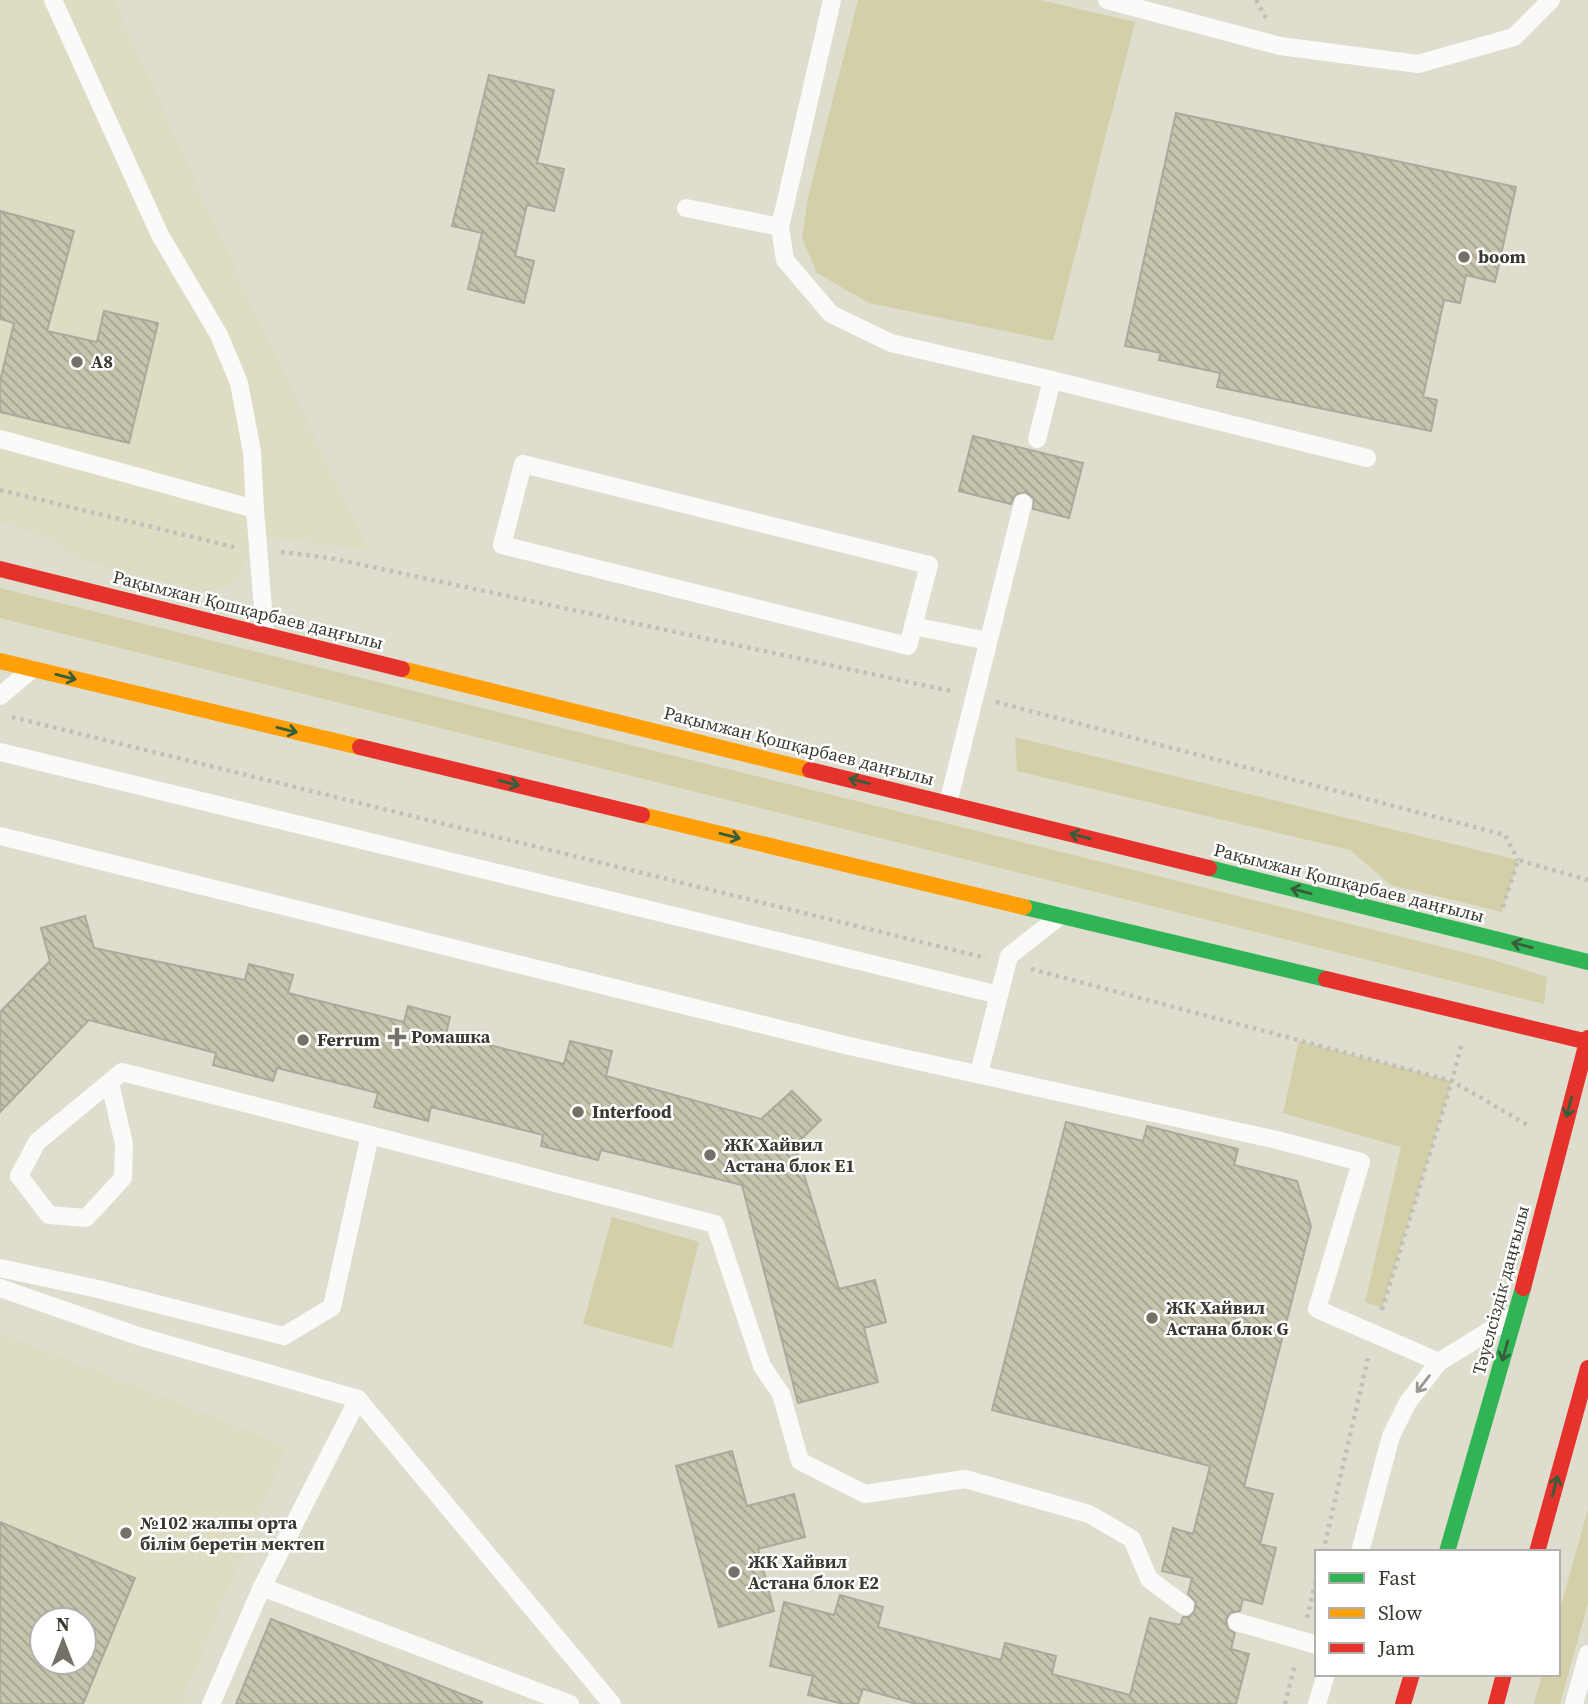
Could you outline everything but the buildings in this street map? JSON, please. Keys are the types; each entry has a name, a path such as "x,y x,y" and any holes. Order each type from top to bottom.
{"main road":[{"name":"Рақымжан Қошқарбаев даңғылы","path":"0,569 1588,962"},
{"path":"0,661 1588,1040"},
{"name":"Тәуелсіздік даңғылы","path":"1448,1550 1516,1314 1588,1040"},
{"path":"1538,1550 1588,1367"},
{"path":"1403,1704 1411,1676"},
{"path":"1496,1704 1503,1676"}],"lane":[{"path":"53,0 160,235 219,335 239,383 253,452 265,635"},
{"path":"832,0 780,227 785,260 831,314 891,343 1367,458"},
{"path":"1107,0 1280,46 1418,64 1514,37 1551,0"},
{"path":"686,208 780,227"},
{"path":"1037,439 1052,380"},
{"path":"0,439 255,509"},
{"path":"523,464 929,565 913,626 908,646 502,545 523,464"},
{"path":"948,803 1023,503"},
{"path":"913,626 988,641"},
{"path":"0,696 32,669"},
{"path":"0,752 999,995"},
{"path":"0,836 849,1046 1277,1140 1361,1162 1317,1309 1439,1362"},
{"path":"979,1073 1009,956 1060,916"},
{"path":"110,1083 124,1144 122,1178 86,1217 49,1215 19,1176 37,1142 122,1072 716,1224 762,1366 781,1394 800,1461 865,1493 965,1479 1089,1514 1132,1539 1149,1579 1185,1606"},
{"path":"0,1268 98,1289 284,1336 332,1307 370,1135"},
{"path":"0,1288 138,1336 358,1399 612,1704"},
{"path":"1361,1550 1391,1436 1408,1402 1439,1362 1516,1314"},
{"path":"211,1704 262,1587 358,1399"},
{"path":"262,1587 570,1704"},
{"path":"1237,1622 1315,1644"},
{"path":"1574,1704 1588,1654"},
{"path":"1317,1704 1325,1676"}],"path":[{"path":"0,490 229,547 330,558 974,696 1505,835 1518,860 1502,912"},
{"path":"0,714 1008,963 1452,1081 1532,1128"},
{"path":"1518,860 1588,880"},
{"path":"1323,1550 1374,1333 1464,1035"}],"shaded area":[{"path":"0,0 114,0 255,313 370,551 289,539 250,537 245,567 238,579 226,588 199,591 78,559 43,536 0,522"},
{"path":"858,0 1040,0 1135,22 1053,341 869,303 817,273 802,238 808,198"},
{"path":"0,588 1487,958 1547,977 1544,1004 0,618"},
{"path":"1015,737 1518,860 1502,912 1391,885 1350,850 1017,771"},
{"path":"1299,1041 1452,1081 1382,1308 1365,1302 1401,1147 1283,1113"},
{"path":"612,1217 699,1242 672,1348 583,1324"},
{"name":"№102 жалпы орта білім беретін мектеп","path":"0,1333 287,1446 181,1704 0,1704"},
{"path":"1588,1509 1588,1603 1560,1704 1534,1704 1541,1676 1560,1676 1560,1609"}],"traffic: fast":[{"path":"1209,868 1588,962"},
{"path":"1024,907 1326,979"},
{"path":"1448,1550 1523,1288"}],"traffic: slow":[{"path":"0,661 360,747"},
{"path":"402,669 810,770"},
{"path":"642,815 1024,907"}],"traffic: jam":[{"path":"0,569 402,669"},
{"path":"360,747 642,815"},
{"path":"810,770 1209,868"},
{"path":"1326,979 1588,1042"},
{"path":"1523,1288 1588,1038"},
{"path":"1538,1550 1588,1368"},
{"path":"1403,1704 1411,1676"},
{"path":"1496,1704 1503,1676"}],"place":[{"name":"boom","path":"1464,257"},
{"name":"А8","path":"77,362"},
{"name":"Ромашка","path":"397,1037"},
{"name":"Ferrum","path":"303,1040"},
{"name":"Interfood","path":"578,1112"},
{"name":"ЖК Хайвил Астана блок E1","path":"710,1155"},
{"name":"ЖК Хайвил Астана блок G","path":"1152,1318"},
{"name":"№102 жалпы орта білім беретін мектеп","path":"126,1533"},
{"name":"ЖК Хайвил Астана блок E2","path":"734,1572"}]}
